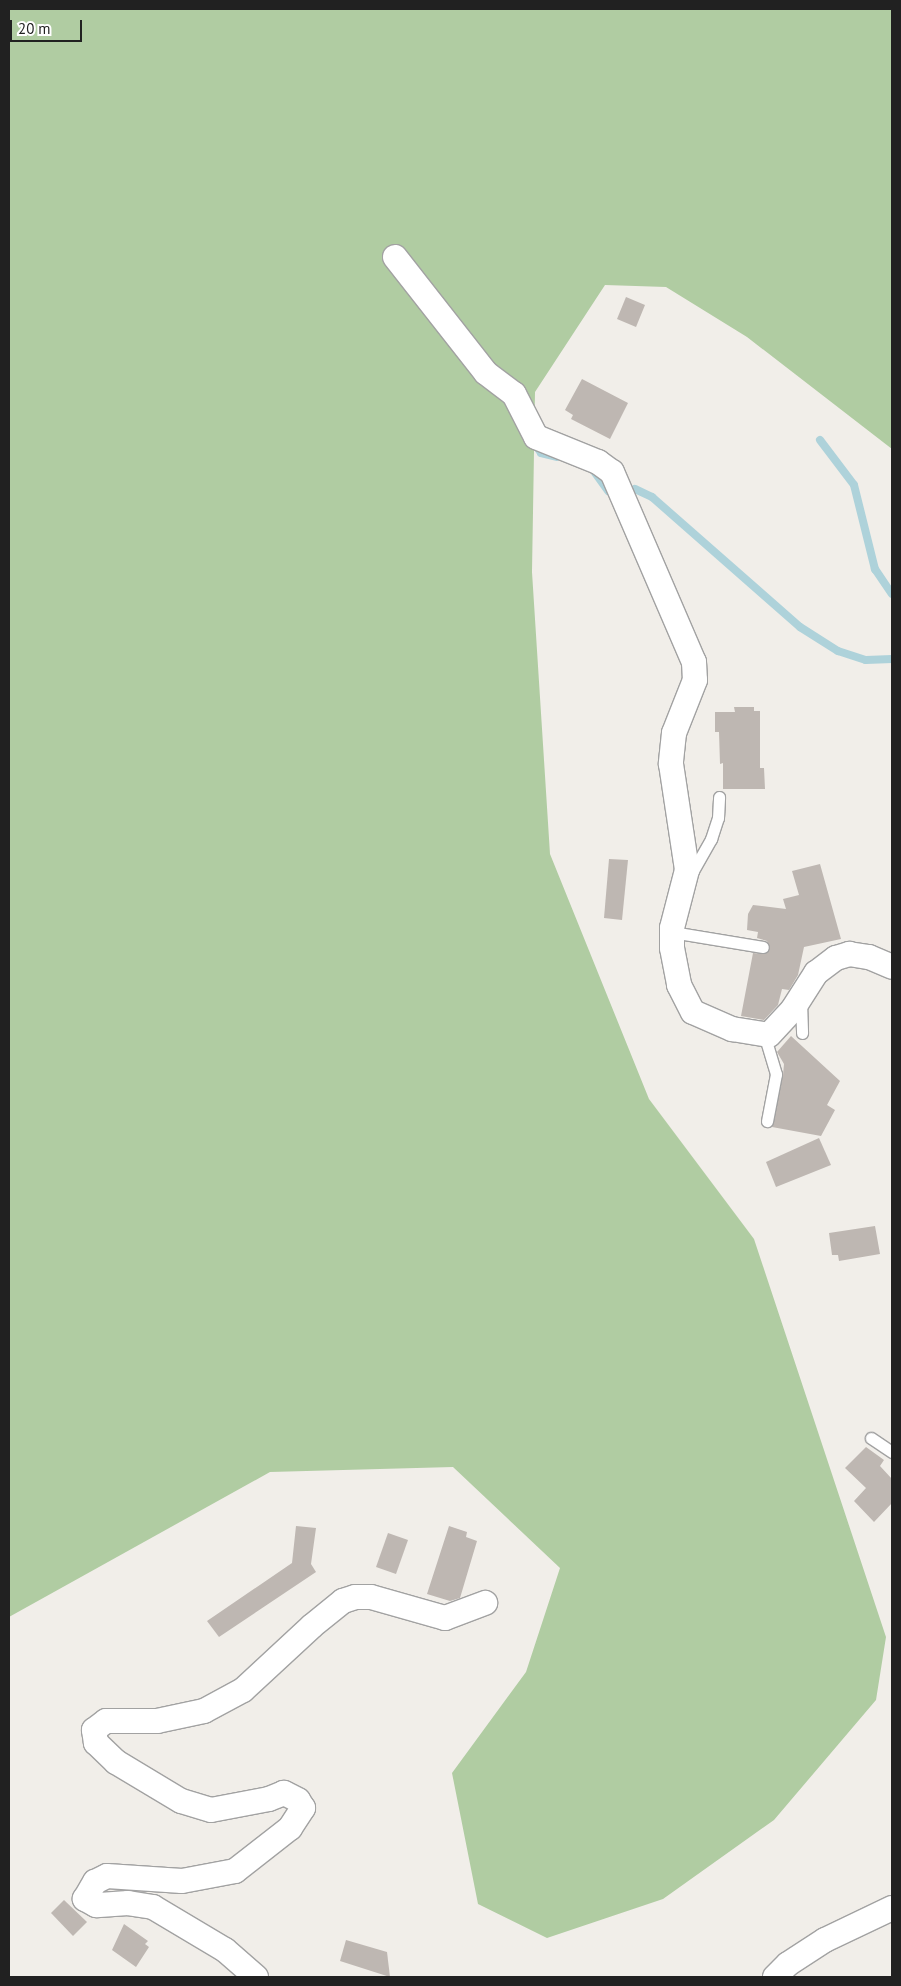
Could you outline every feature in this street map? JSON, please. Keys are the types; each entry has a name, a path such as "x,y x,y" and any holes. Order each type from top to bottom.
{"street":[{"path":"395,257 486,373 514,394 536,437 598,462 612,472 694,662 695,680 674,733 671,764 687,870 672,932 674,969 693,1012 732,1029 769,1035 800,998 816,973 836,958 848,954 869,957 892,967"},
{"path":"256,1977 225,1950 152,1906 128,1903 96,1905 85,1899 95,1882 107,1876 182,1880 235,1871 290,1828 303,1808 298,1800 284,1792 270,1799 211,1810 181,1801 116,1762 96,1743 94,1730 106,1722 157,1721 204,1711 243,1690 312,1626 343,1601 355,1597 371,1597 445,1618 485,1603"},
{"path":"775,1977 788,1964 825,1940 892,1908"}],"lane":[{"path":"684,883 700,863 711,839 718,818 720,797"},
{"path":"672,932 762,947"},
{"path":"800,998 802,1034"},
{"path":"764,1034 776,1074 766,1121"},
{"path":"871,1438 892,1452"}],"green space":[{"path":"9,9 892,9 892,449 747,337 666,287 605,285 535,392 532,572 550,854 649,1099 754,1239 886,1637 876,1700 774,1820 663,1899 547,1938 478,1904 452,1773 526,1672 560,1568 453,1467 270,1472 9,1617"}],"building":[{"path":"626,297 645,305 636,327 617,319"},
{"path":"582,379 628,403 610,439 571,419 573,415 565,410"},
{"path":"734,707 754,707 754,711 760,711 760,768 764,768 765,789 723,789 723,763 720,764 719,732 715,732 715,712 735,712"},
{"path":"609,859 628,860 622,920 604,918"},
{"path":"820,864 841,939 804,947 798,975 789,990 782,989 778,1005 764,1020 741,1016 753,953 765,954 770,948 767,941 757,938 758,932 747,930 748,914 753,905 786,909 783,899 799,895 792,871"},
{"path":"791,1036 840,1081 827,1105 835,1110 821,1136 772,1127 784,1064 777,1052"},
{"path":"819,1138 831,1165 776,1187 766,1162"},
{"path":"875,1226 880,1254 839,1261 838,1255 832,1255 829,1233"},
{"path":"866,1447 884,1460 880,1466 892,1479 892,1503 874,1522 854,1501 866,1488 845,1468"},
{"path":"296,1526 316,1528 311,1564 316,1572 219,1637 207,1621 292,1563"},
{"path":"449,1526 467,1532 466,1537 477,1541 460,1598 450,1601 427,1594"},
{"path":"388,1533 408,1540 396,1574 376,1567"},
{"path":"64,1900 87,1922 73,1936 51,1913"},
{"path":"124,1924 148,1941 145,1944 149,1947 136,1967 112,1950"},
{"path":"346,1940 387,1952 390,1977 340,1961"}],"waterway":[{"path":"820,440 854,485 875,569 892,594"},
{"path":"537,447 541,453 557,457"},
{"path":"593,470 608,491"},
{"path":"635,489 652,497 800,627 838,651 866,660 892,659"}]}
